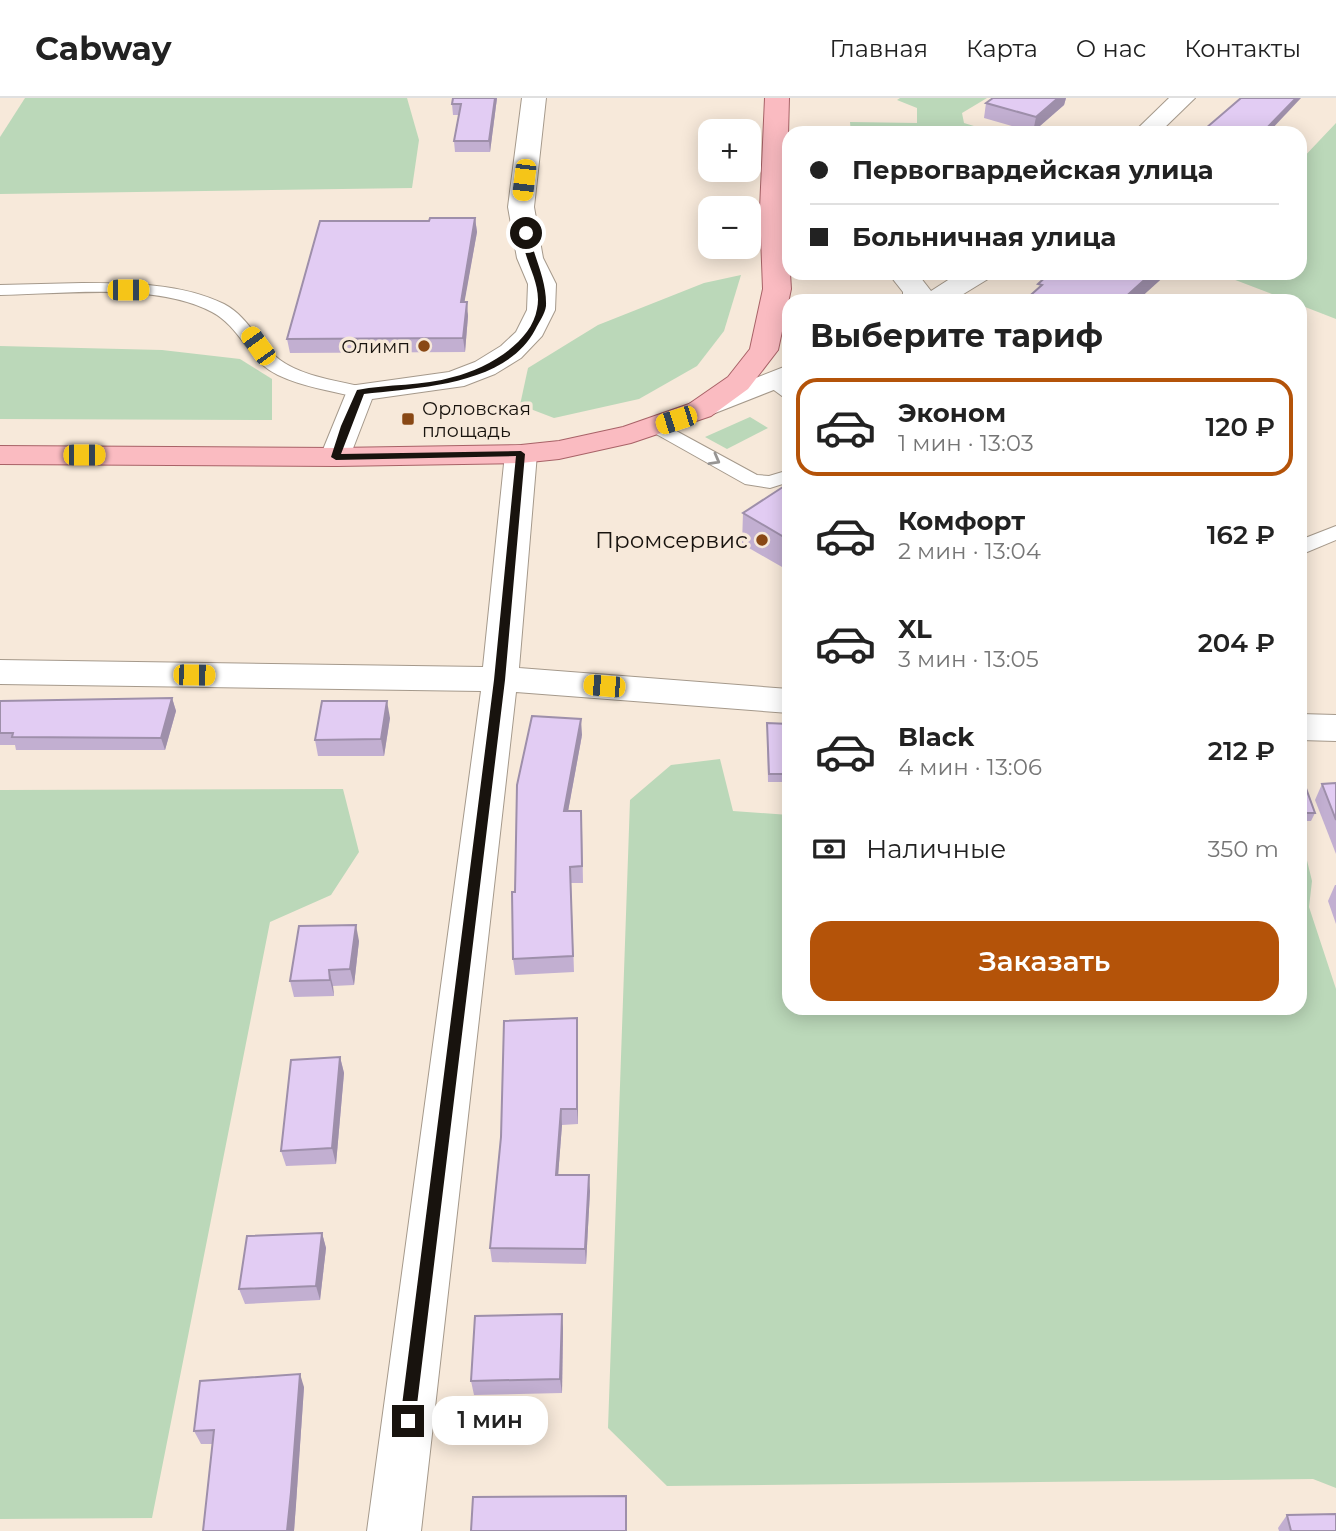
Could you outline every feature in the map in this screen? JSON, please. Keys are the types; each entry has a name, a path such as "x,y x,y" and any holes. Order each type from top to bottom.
{"main road":[{"path":"777,98 773,209 782,270"},
{"path":"0,455 336,457 521,454 559,450 656,426 700,410 738,383 764,350 782,299"}],"street":[{"path":"336,457 345,426 360,392 454,380 485,368 511,352 527,336 541,310 541,284 530,258 520,207 534,98"},
{"path":"1152,126 1183,98"},
{"path":"773,209 782,222"},
{"path":"944,294 967,280"},
{"path":"700,410 782,384"},
{"path":"394,1531 499,680 521,454"},
{"path":"0,672 499,680 782,700"},
{"path":"1307,727 1336,728"}],"lane":[{"path":"0,290 154,291 187,295 219,308 243,326 275,366 360,392"},
{"path":"656,426 752,480 771,482 782,478"},
{"path":"1307,545 1336,532"}],"green space":[{"path":"25,98 407,98 419,140 412,188 0,194 0,137"},
{"path":"987,98 962,113 964,123 974,126 850,126 850,122 917,123 917,108 897,100"},
{"path":"1336,123 1336,319 1307,308 1307,294 1272,294 1235,280 1307,280 1307,154"},
{"path":"741,275 724,331 697,366 639,399 554,418 520,405 528,368 598,325 704,283"},
{"path":"0,346 162,350 240,359 272,379 272,420 0,419"},
{"path":"750,417 768,428 727,449 705,437"},
{"path":"720,759 733,811 782,814 782,1015 1307,1015 1307,860 1312,881 1309,907 1336,989 1336,1488 1313,1479 667,1486 608,1428 630,800 671,765"},
{"path":"343,789 359,852 331,895 270,922 152,1518 0,1519 0,790"}],"building":[{"path":"453,98 495,98 489,141 454,141 461,104 452,104"},
{"path":"993,98 1058,98 1036,117 986,103"},
{"path":"1241,98 1296,98 1269,126 1208,126"},
{"path":"430,218 475,218 461,302 467,302 463,338 287,339 320,221 429,221"},
{"path":"1042,280 1144,280 1129,294 1032,294 1042,285 1038,284"},
{"path":"782,488 782,536 743,513"},
{"path":"172,698 161,738 12,737 13,733 0,733 0,701"},
{"path":"322,701 387,701 381,739 315,740"},
{"path":"532,716 581,719 564,811 581,811 582,866 570,867 573,956 513,959 512,892 515,892 517,785"},
{"path":"767,723 782,724 782,774 769,774"},
{"path":"1336,783 1336,820 1322,784"},
{"path":"1307,791 1315,813 1307,813"},
{"path":"356,925 350,969 329,970 330,980 290,981 299,926"},
{"path":"577,1018 577,1109 561,1109 556,1175 589,1175 585,1249 490,1248 501,1137 504,1021"},
{"path":"340,1057 332,1148 281,1151 291,1060"},
{"path":"322,1233 316,1286 239,1289 247,1236"},
{"path":"562,1314 560,1379 471,1381 475,1316"},
{"path":"300,1374 287,1531 203,1531 214,1430 194,1431 200,1381"},
{"path":"626,1496 626,1531 471,1531 473,1497"},
{"path":"1336,1514 1336,1531 1291,1531 1287,1515"}],"place":[{"name":"Олимп","path":"424,346"},
{"name":"Орловская площадь","path":"408,419"},
{"name":"Промсервис","path":"762,540"}],"route":[{"path":"408,1421 499,680 521,454 336,457 345,426 360,392 454,380 485,368 511,352 527,336 541,310 541,284 530,258 526,233"}]}
